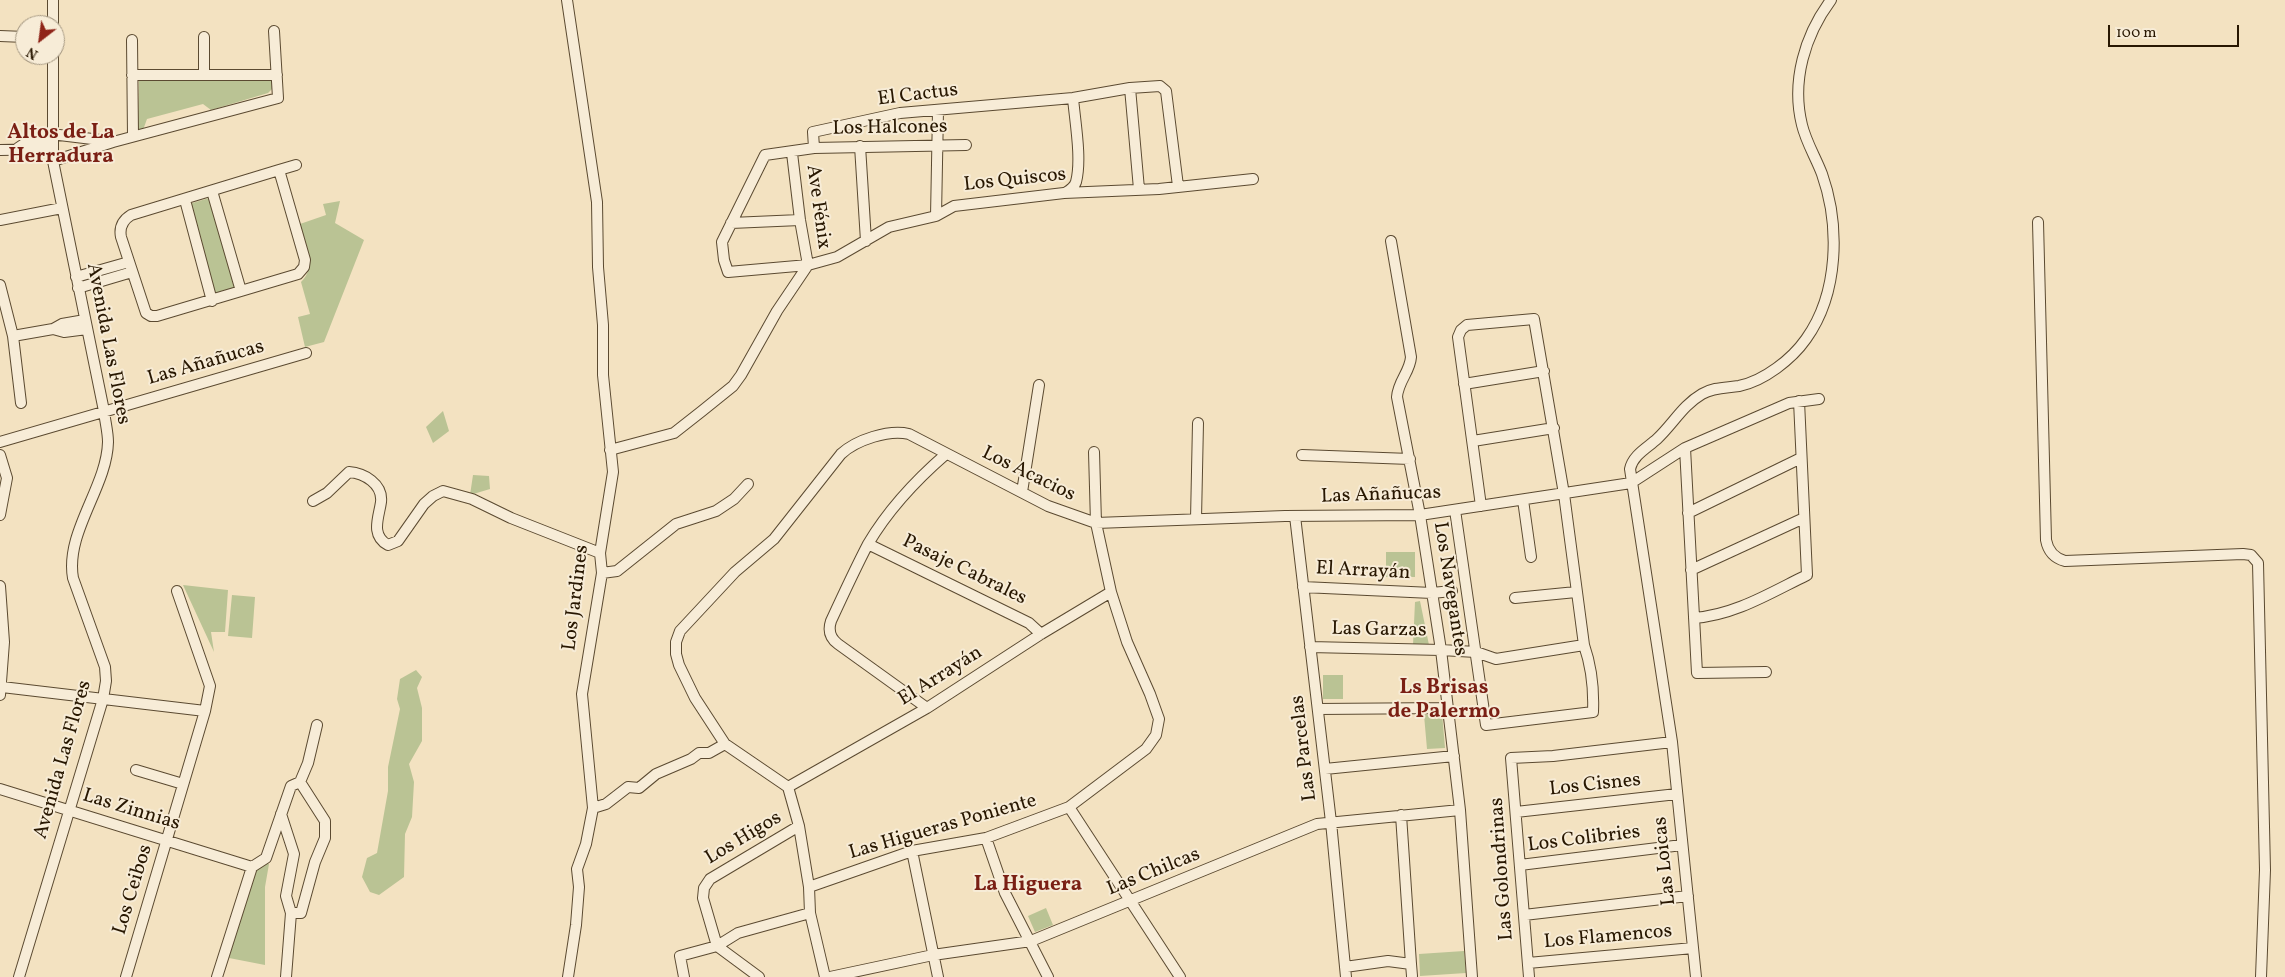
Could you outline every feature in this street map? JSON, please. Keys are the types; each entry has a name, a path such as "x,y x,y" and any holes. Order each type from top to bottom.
{"street":[{"path":"53,0 53,15"},
{"name":"Los Jardines","path":"567,0 597,202 596,220 603,325 603,375 613,472 600,553 602,573 582,694 593,808 586,844 577,869 579,886 568,977"},
{"name":"Las Loicas","path":"1696,977 1672,742 1630,469 1633,460 1659,437 1686,405 1707,391 1748,383 1770,372 1806,339 1820,312 1832,268 1833,222 1822,174 1802,127 1799,86 1807,45 1818,21 1831,0"},
{"path":"52,162 133,136 278,98 274,31"},
{"path":"0,36 15,37"},
{"path":"204,36 204,75"},
{"path":"132,40 133,136"},
{"name":"Avenida Las Flores","path":"19,977 103,700 106,681 105,667 73,578 71,566 73,550 108,442 104,412 52,162 53,65"},
{"path":"132,75 277,74"},
{"name":"El Cactus","path":"814,148 813,132 900,113 1073,98 1130,88 1160,86 1166,91 1178,186"},
{"path":"1130,88 1139,189"},
{"path":"1064,193 1072,189 1076,182 1077,166 1073,98"},
{"path":"936,216 938,111"},
{"path":"0,150 18,148 28,142 113,142"},
{"name":"Los Halcones","path":"814,148 966,144"},
{"path":"860,146 866,240"},
{"path":"800,220 731,223 764,155 792,153 814,148"},
{"name":"Ave Fénix","path":"792,153 800,220 808,265"},
{"path":"279,170 305,260 304,267 298,274 151,316 144,311 120,232 124,220 131,215 279,170 296,166"},
{"name":"Los Quiscos","path":"731,223 722,242 724,260 728,272 808,265 837,257 889,227 936,216 954,206 1064,193 1253,180"},
{"path":"212,191 241,291"},
{"path":"184,200 212,300"},
{"path":"0,220 62,208"},
{"path":"2038,222 2046,540 2049,550 2056,557 2065,561 2243,554 2251,555 2258,563 2265,870 2261,977"},
{"name":"Los Navegantes","path":"1391,241 1411,357 1408,369 1399,385 1397,396 1420,515 1441,650 1460,810 1472,977"},
{"path":"610,450 674,432 732,386 741,375 777,311 808,265"},
{"path":"76,277 131,267"},
{"path":"78,288 131,267"},
{"path":"0,285 13,336 20,403"},
{"path":"1455,510 1486,725 1594,712 1594,687 1590,662 1584,645 1554,428 1534,319 1472,324 1464,327 1458,337 1480,506"},
{"path":"13,336 53,329 62,324 86,324"},
{"name":"Las Añañucas","path":"0,442 306,353"},
{"path":"1464,384 1544,371"},
{"path":"1022,492 1039,385"},
{"name":"Las Añañucas","path":"1096,523 1295,516 1420,515 1631,484 1685,448 1789,403 1819,399"},
{"path":"1694,618 1712,617 1730,612 1807,575 1799,401"},
{"path":"1196,519 1198,423"},
{"path":"1472,441 1554,428"},
{"name":"Los Acacios","path":"725,744 695,698 679,665 675,648 680,631 735,572 774,539 846,449 888,434 899,432 909,434 1061,512 1096,523"},
{"path":"1685,448 1697,673 1766,672"},
{"name":"Las Higueras Poniente","path":"809,887 912,851 986,838 1069,807 1146,749 1153,740 1159,719 1127,642 1111,592 1096,523 1094,452"},
{"path":"927,708 838,644 830,633 831,621 868,544 901,498 946,454"},
{"path":"1302,455 1410,459"},
{"path":"0,456 8,478 0,515"},
{"path":"1688,512 1802,458"},
{"path":"313,501 327,493 349,472 358,473 373,482 380,491 382,500 377,516 377,526 382,542 388,545 398,540 424,504 433,496 443,491 472,499 511,518 600,553"},
{"path":"602,573 617,571 676,524 716,511 734,499 748,484"},
{"path":"1523,500 1531,557"},
{"name":"Las Parcelas","path":"1295,516 1331,822 1346,972"},
{"path":"1691,570 1804,518"},
{"name":"Pasaje Cabrales","path":"868,544 1029,623 1041,634"},
{"path":"0,586 1,691 205,711"},
{"name":"El Arrayán","path":"1303,587 1432,593 1452,592"},
{"name":"Los Ceibos","path":"126,977 205,711 210,686 177,591"},
{"name":"El Arrayán","path":"788,786 927,708 1041,634 1111,592"},
{"path":"1515,598 1576,592"},
{"name":"Las Garzas","path":"1310,647 1476,652 1496,659 1584,645"},
{"path":"1318,709 1448,708"},
{"path":"217,977 252,867 266,858 291,786 300,782 308,763 316,725"},
{"name":"Las Golondrinas","path":"1529,977 1512,758 1552,756 1672,742"},
{"path":"593,808 606,804 628,787 639,788 656,774 691,759 699,753 709,753 725,744 788,786 799,826 809,887 810,912 825,977"},
{"path":"1325,770 1454,756"},
{"path":"136,770 183,784"},
{"path":"291,914 301,913 315,862 325,838 325,821 300,782"},
{"name":"Las Zinnias","path":"0,789 252,867"},
{"name":"Los Cisnes","path":"1516,812 1677,794"},
{"path":"1069,807 1180,977"},
{"name":"Las Chilcas","path":"830,977 933,955 1031,941 1131,902 1318,824 1460,810"},
{"path":"281,814 294,854 286,896 291,914 286,977"},
{"path":"1401,816 1412,976"},
{"name":"Los Higos","path":"717,946 703,898 705,885 710,879 799,826"},
{"path":"986,838 1005,893 1048,977"},
{"name":"Los Colibries","path":"1520,866 1682,845"},
{"path":"912,851 938,977"},
{"path":"1524,915 1688,896"},
{"path":"684,977 680,956 717,946 738,933 810,912"},
{"path":"717,946 759,977"},
{"name":"Los Flamencos","path":"1528,963 1693,948"},
{"path":"1346,972 1388,962 1411,964"}],"green space":[{"path":"271,77 273,88 268,93 211,110 203,104 147,119 143,130 138,132 139,78 259,80"},
{"path":"209,198 236,287 215,293 189,204"},
{"path":"340,201 335,223 364,240 324,342 305,347 298,317 310,314 301,282 309,269 309,254 300,224 326,215 323,204"},
{"path":"443,411 449,431 433,443 426,427"},
{"path":"473,475 489,476 490,489 470,495"},
{"path":"1386,552 1415,552 1415,577 1386,577"},
{"path":"183,585 228,590 225,632 211,632 214,652"},
{"path":"232,595 255,597 252,638 228,636"},
{"path":"1420,601 1429,645 1413,645 1415,602"},
{"path":"416,670 422,677 417,688 422,708 422,741 409,764 414,782 412,817 405,834 404,877 379,895 370,892 362,877 367,858 377,853 388,791 388,767 400,709 397,699 400,679"},
{"path":"1323,675 1343,675 1343,699 1323,699"},
{"path":"1442,713 1445,748 1427,749 1424,715"},
{"path":"258,861 269,864 265,887 265,965 229,958"},
{"path":"1046,908 1053,925 1035,932 1028,916"},
{"path":"1464,951 1466,973 1420,976 1419,954"}],"district":[{"name":"Altos de La Herradura","path":"61,146"},
{"name":"Ls Brisas de Palermo","path":"1444,701"},
{"name":"La Higuera","path":"1028,886"}]}
